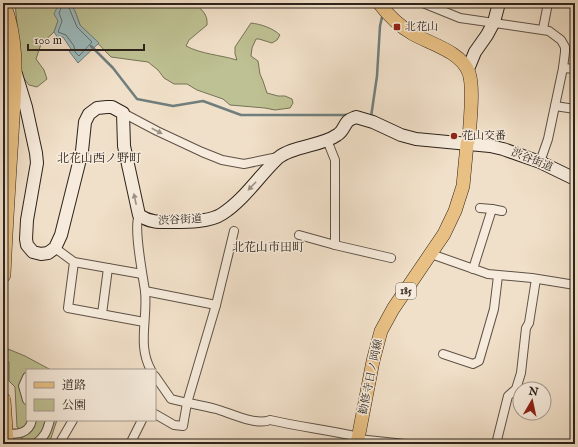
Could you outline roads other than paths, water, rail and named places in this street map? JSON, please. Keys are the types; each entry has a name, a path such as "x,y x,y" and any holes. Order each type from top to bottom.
{"highway":[{"path":"3,4 8,17 13,39 12,113 3,275"},
{"path":"3,35 5,42 7,78 3,138"},
{"path":"3,400 6,439"}],"main road":[{"path":"379,3 389,16 403,27 458,57 468,69"},
{"name":"勧修寺日ノ岡線","path":"358,440 373,361 381,331 431,254 448,226 458,205 463,186 467,144 469,138 470,78 468,69 475,52 494,22 499,3"},
{"path":"13,66 20,83 35,143 36,163 27,220 27,245 33,252 41,254 48,253 55,248 68,213 82,151 85,122 89,114 97,108 112,107 123,113 124,146 139,215"},
{"path":"12,113 20,111 27,113"},
{"name":"渋谷街道","path":"139,215 146,220 153,222 177,222 213,218 221,215 233,205 279,157 297,149 338,135 349,120 360,117 401,135 416,139 496,148 540,162 575,179"}],"street":[{"path":"423,3 460,18 550,31 558,36 564,44 565,52 563,68 548,139 540,162"},
{"path":"543,29 548,3"},
{"path":"563,68 575,69"},
{"path":"555,106 575,109"},
{"path":"123,113 176,140 222,160 244,164 279,157"},
{"path":"327,140 335,160 335,245"},
{"path":"480,208 502,211"},
{"path":"473,269 492,209"},
{"path":"139,215 137,219 145,291 143,340 147,362 150,369"},
{"path":"156,415 174,425 183,426 187,403 216,305 234,231"},
{"path":"299,235 391,258"},
{"path":"55,248 74,262 142,274"},
{"path":"431,254 488,274 575,285"},
{"path":"74,262 68,308 144,322"},
{"path":"102,314 108,268"},
{"path":"443,354 473,364 479,360 494,309 498,276"},
{"path":"496,444 508,396 516,390 521,373 526,328 529,323 536,279"},
{"path":"145,291 216,305"},
{"path":"156,377 171,399 256,421 266,422 270,420 293,426 332,431 358,440 405,444"},
{"path":"26,378 23,386 26,396"},
{"path":"6,439 28,430 32,421"},
{"path":"35,444 44,437 50,421"},
{"path":"59,444 72,421"},
{"path":"130,444 142,421"}],"water":[{"path":"57,3 70,3 75,11 80,25 99,43 78,63 69,51 71,49 63,37 58,38 54,32 58,21 54,14 58,5"}],"waterway":[{"path":"371,117 377,76 380,26 383,13"},
{"path":"91,46 113,68 137,99 173,106 203,101 241,115 347,115"}],"place":[{"name":"北花山","path":"397,27"},
{"name":"花山交番","path":"454,136"}],"district":[{"name":"北花山西ノ野町","path":"99,158"},
{"name":"北花山市田町","path":"268,247"}]}
